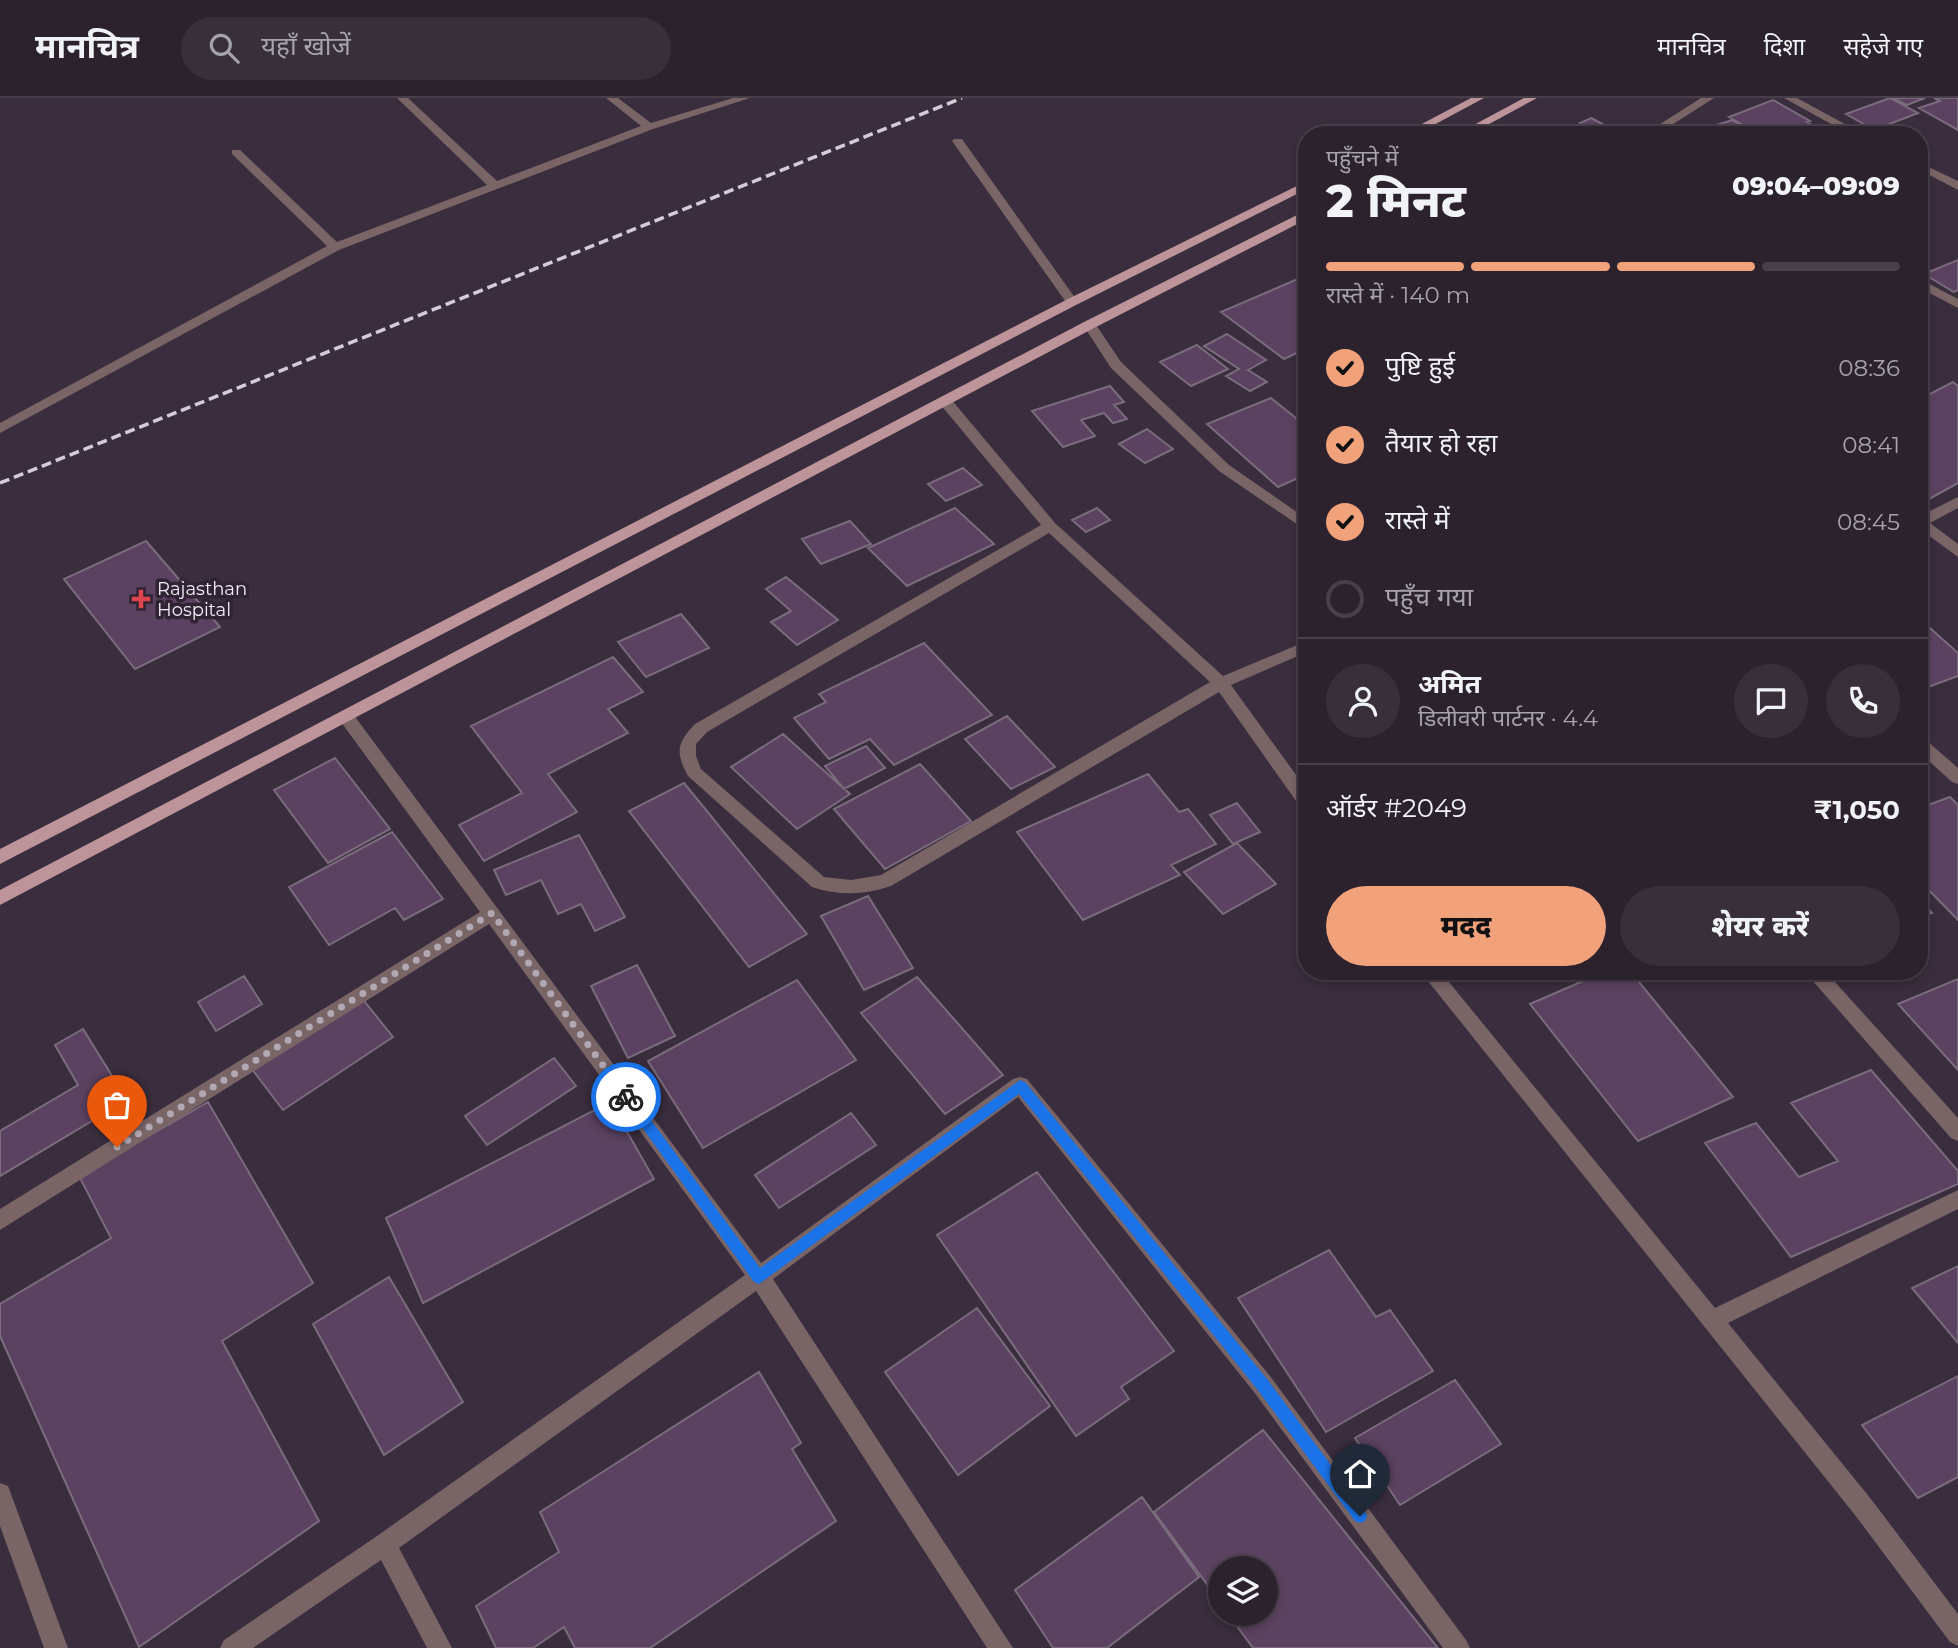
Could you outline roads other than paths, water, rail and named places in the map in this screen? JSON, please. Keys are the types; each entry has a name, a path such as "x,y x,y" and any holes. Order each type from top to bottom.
{"main road":[{"path":"1424,126 1479,98"},
{"path":"1478,126 1532,98"},
{"path":"0,857 1072,302 1298,189"},
{"path":"0,898 347,718 1089,325 1298,219"}],"street":[{"path":"402,98 495,186"},
{"path":"611,98 649,127"},
{"path":"0,429 335,247 649,127 746,98"},
{"path":"1663,126 1709,98"},
{"path":"1789,98 1843,126"},
{"path":"958,141 1072,302"},
{"path":"236,152 335,247"},
{"path":"1928,170 1958,186"},
{"path":"1928,288 1958,304"},
{"path":"1089,325 1116,365 1224,468 1298,520"},
{"path":"945,401 1050,526 1221,683 1298,790"},
{"path":"1928,518 1958,502"},
{"path":"1050,526 701,728 688,742 688,756 694,772 818,882 841,889 885,881 1221,683 1298,650"},
{"path":"1928,528 1958,552"},
{"path":"347,718 759,1277 1001,1648"},
{"path":"1928,751 1958,778"},
{"path":"0,1220 492,913"},
{"path":"1436,980 1863,1507 1958,1634"},
{"path":"1821,980 1958,1132"},
{"path":"232,1648 385,1544 759,1277 1020,1086 1262,1384 1458,1648"},
{"path":"1712,1320 1958,1199"},
{"path":"0,1494 56,1648"},
{"path":"385,1544 440,1648"}],"railway":[{"path":"0,483 962,98"}],"place":[{"name":"Rajasthan Hospital","path":"141,599"}]}
